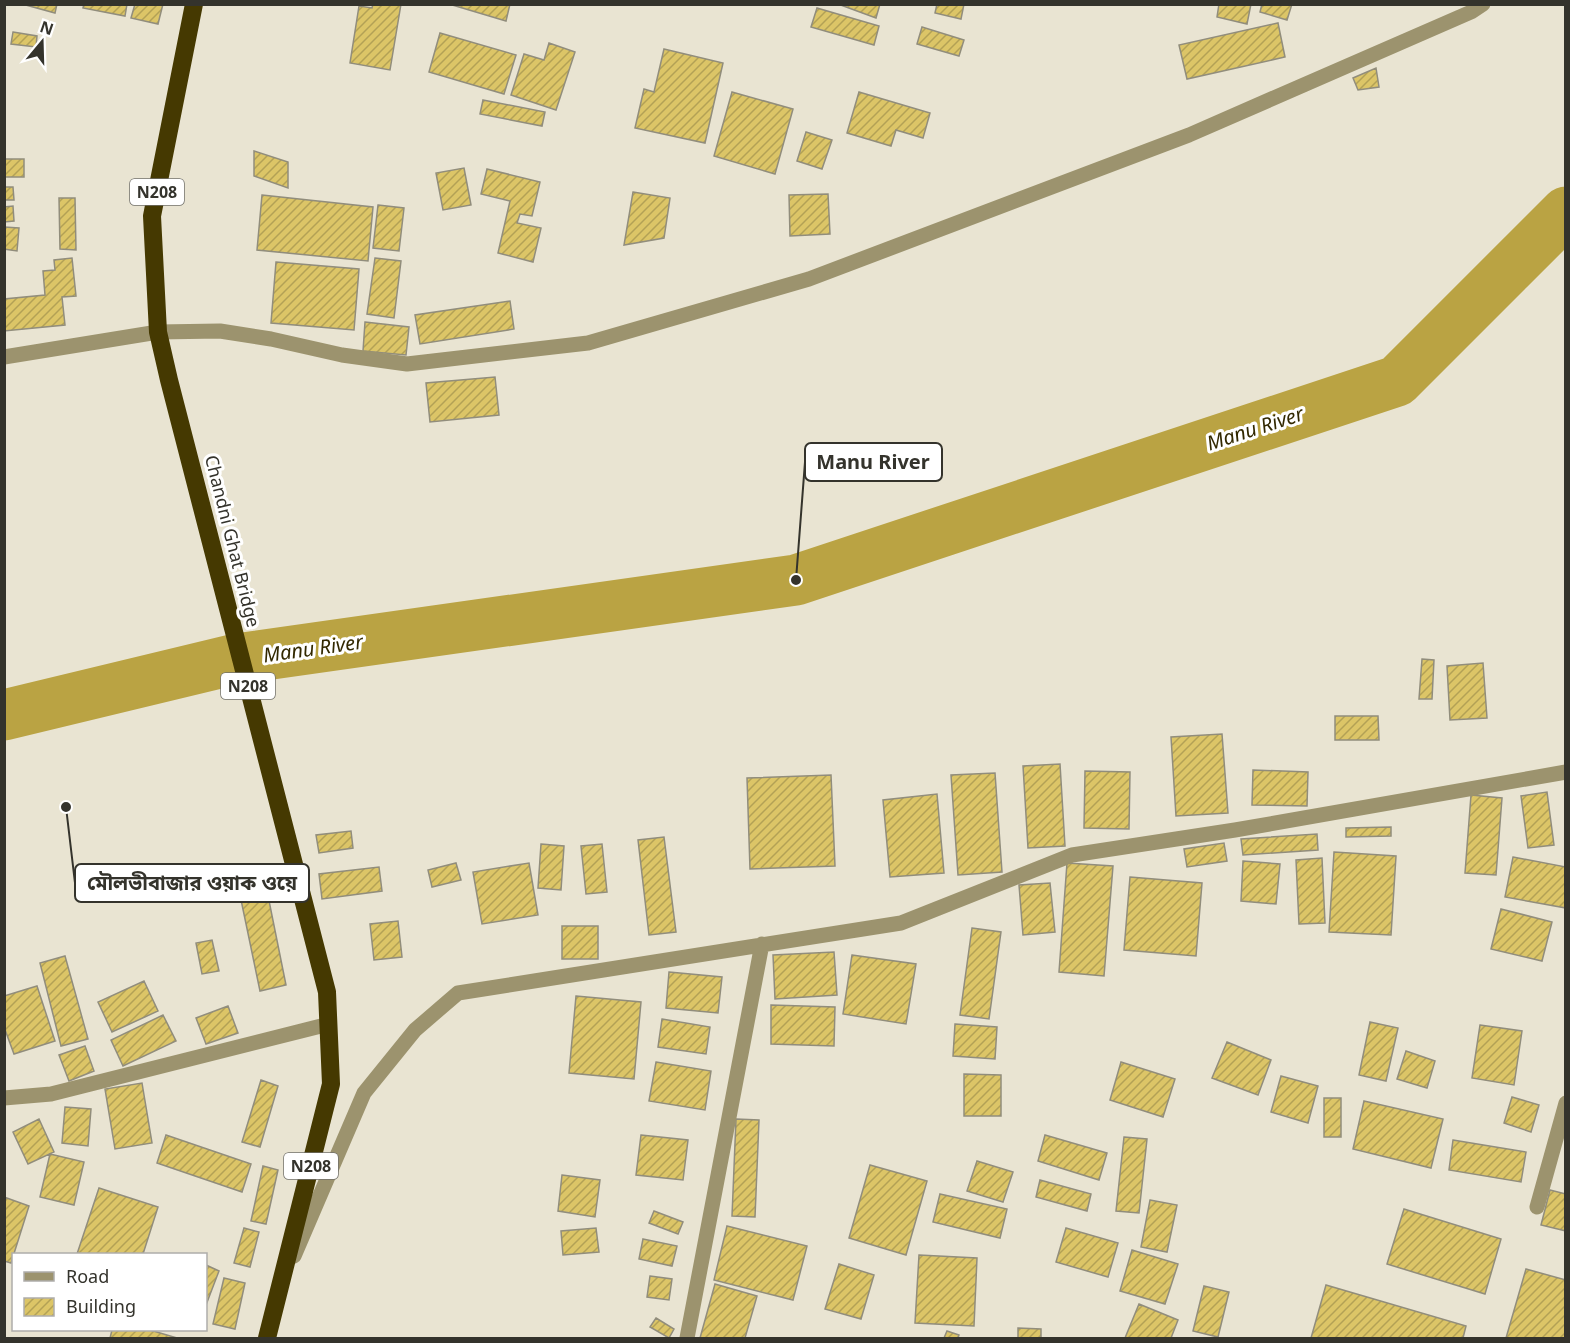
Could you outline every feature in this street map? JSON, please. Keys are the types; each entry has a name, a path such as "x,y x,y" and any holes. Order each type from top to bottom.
{"highway":[{"name":"N208","path":"158,332 152,216 195,4"},
{"name":"Chandni Ghat Bridge","path":"158,332 327,992 329,1024"},
{"name":"N208","path":"267,1338 332,1084 329,1024"}],"street":[{"path":"4,357 158,332 220,331 271,339 342,355 407,364 588,343 820,275 1189,135 1471,12 1483,4"},
{"path":"279,1289 364,1093 415,1030 458,993 901,923 1072,855 1235,830 1566,772"},
{"path":"687,1338 762,944"},
{"path":"4,1098 51,1094 329,1024"},
{"path":"1537,1207 1566,1103"}],"building":[{"path":"22,4 57,4 55,13"},
{"path":"84,4 127,4 125,16 83,8"},
{"path":"135,4 163,4 158,24 131,18"},
{"path":"373,4 401,4 390,70 350,63 359,6 372,8"},
{"path":"449,4 510,4 506,21"},
{"path":"838,4 880,4 876,18"},
{"path":"937,4 964,4 961,19 935,13"},
{"path":"1219,4 1251,4 1247,24 1217,17"},
{"path":"1262,4 1292,4 1287,20 1260,12"},
{"path":"817,8 879,26 874,45 811,27"},
{"path":"1278,23 1285,57 1187,79 1179,45"},
{"path":"922,27 964,40 959,56 917,44"},
{"path":"13,32 37,36 36,47 11,44"},
{"path":"440,33 516,55 504,94 429,72"},
{"path":"549,43 575,52 556,110 511,95 524,54 544,60"},
{"path":"664,49 723,63 705,143 635,128 644,89 654,92"},
{"path":"1376,68 1379,87 1358,90 1353,78"},
{"path":"732,92 793,109 775,174 714,156"},
{"path":"859,92 930,113 923,138 896,130 891,146 847,133"},
{"path":"483,100 545,112 542,126 480,114"},
{"path":"806,132 832,140 822,169 797,161"},
{"path":"254,151 288,162 288,188 254,176"},
{"path":"4,159 24,159 24,177 4,177"},
{"path":"464,168 471,205 443,210 436,173"},
{"path":"487,169 540,182 532,216 520,214 517,223 541,228 533,262 498,253 510,201 481,194"},
{"path":"4,187 13,187 14,200 4,200"},
{"path":"633,192 670,198 664,238 624,245"},
{"path":"828,194 830,234 790,236 789,195"},
{"path":"262,195 373,207 368,261 257,250"},
{"path":"59,198 75,198 76,250 60,249"},
{"path":"378,205 404,208 399,251 373,248"},
{"path":"13,206 14,221 4,222 4,207"},
{"path":"4,227 19,228 17,251 4,249"},
{"path":"72,258 76,296 62,297 65,325 4,331 4,299 45,295 43,271 55,270 54,260"},
{"path":"375,258 401,261 394,318 367,314"},
{"path":"276,262 359,269 354,330 271,323"},
{"path":"510,301 514,329 420,344 415,315"},
{"path":"365,322 409,327 406,355 363,351"},
{"path":"495,377 499,415 430,422 426,383"},
{"path":"1422,659 1434,660 1432,699 1419,699"},
{"path":"1483,663 1487,718 1450,720 1447,666"},
{"path":"1335,716 1378,716 1379,740 1335,740"},
{"path":"1222,734 1228,813 1176,816 1171,737"},
{"path":"1060,764 1065,846 1028,848 1023,766"},
{"path":"1253,770 1308,772 1307,806 1252,805"},
{"path":"1085,771 1130,772 1129,829 1084,828"},
{"path":"995,773 1002,872 958,875 951,775"},
{"path":"831,775 835,866 750,869 747,778"},
{"path":"1547,792 1554,845 1528,848 1521,796"},
{"path":"937,794 944,873 890,877 883,800"},
{"path":"1471,795 1502,798 1496,875 1465,873"},
{"path":"1391,827 1391,836 1346,837 1346,828"},
{"path":"351,831 353,848 319,853 316,835"},
{"path":"1317,834 1318,850 1243,855 1241,839"},
{"path":"664,837 676,932 649,935 638,840"},
{"path":"1224,843 1227,861 1187,867 1184,849"},
{"path":"541,844 564,846 561,890 538,888"},
{"path":"602,844 607,892 586,894 581,846"},
{"path":"1334,852 1396,856 1391,935 1329,932"},
{"path":"1513,857 1566,867 1566,908 1505,897"},
{"path":"1322,858 1325,923 1299,924 1296,860"},
{"path":"1243,861 1280,864 1276,904 1241,901"},
{"path":"456,863 461,880 432,887 428,870"},
{"path":"529,863 538,915 482,924 473,872"},
{"path":"1067,863 1113,866 1104,976 1059,972"},
{"path":"262,866 286,985 260,991 235,871"},
{"path":"379,867 382,891 322,899 319,874"},
{"path":"1130,877 1202,883 1196,956 1124,950"},
{"path":"1050,883 1055,932 1023,935 1019,885"},
{"path":"1501,909 1552,922 1542,961 1491,949"},
{"path":"398,921 402,957 374,960 370,924"},
{"path":"562,926 598,926 598,959 562,959"},
{"path":"972,928 1001,932 989,1019 960,1015"},
{"path":"212,940 219,971 202,974 196,943"},
{"path":"834,952 837,995 775,999 773,955"},
{"path":"852,955 916,964 906,1024 843,1014"},
{"path":"65,956 88,1039 61,1046 40,963"},
{"path":"669,972 722,977 718,1013 666,1008"},
{"path":"144,981 158,1011 112,1032 98,1002"},
{"path":"37,986 55,1041 14,1054 4,1027 4,996"},
{"path":"576,996 641,1002 634,1079 569,1073"},
{"path":"771,1005 835,1007 834,1046 771,1044"},
{"path":"228,1006 238,1033 206,1044 196,1018"},
{"path":"163,1015 176,1041 123,1066 111,1040"},
{"path":"662,1019 710,1027 706,1054 658,1047"},
{"path":"1370,1022 1398,1028 1386,1081 1359,1075"},
{"path":"955,1024 997,1027 995,1059 953,1056"},
{"path":"1480,1025 1522,1031 1514,1085 1472,1078"},
{"path":"1227,1042 1271,1060 1258,1095 1212,1078"},
{"path":"85,1046 94,1071 69,1081 59,1055"},
{"path":"1406,1051 1435,1061 1427,1088 1397,1079"},
{"path":"656,1062 711,1071 705,1110 649,1101"},
{"path":"1121,1062 1175,1079 1163,1117 1110,1100"},
{"path":"964,1074 1001,1075 1001,1116 964,1116"},
{"path":"1281,1076 1318,1086 1308,1123 1271,1112"},
{"path":"261,1080 278,1086 260,1147 242,1142"},
{"path":"142,1083 152,1143 115,1149 105,1089"},
{"path":"1512,1097 1539,1105 1531,1132 1504,1123"},
{"path":"1324,1098 1341,1098 1341,1137 1324,1137"},
{"path":"1364,1101 1443,1119 1431,1168 1353,1149"},
{"path":"65,1107 91,1109 88,1146 62,1143"},
{"path":"39,1119 54,1152 28,1164 13,1132"},
{"path":"736,1119 759,1120 755,1217 732,1216"},
{"path":"166,1135 251,1164 242,1192 157,1163"},
{"path":"641,1135 688,1140 683,1180 636,1175"},
{"path":"1045,1135 1107,1153 1099,1180 1038,1161"},
{"path":"1124,1137 1147,1139 1139,1213 1116,1211"},
{"path":"1453,1140 1526,1152 1521,1182 1449,1170"},
{"path":"50,1154 84,1162 74,1205 40,1197"},
{"path":"977,1161 1013,1172 1003,1202 967,1191"},
{"path":"870,1165 927,1181 906,1255 849,1238"},
{"path":"263,1166 278,1170 266,1224 251,1221"},
{"path":"562,1175 600,1180 595,1217 558,1211"},
{"path":"1040,1180 1091,1194 1087,1211 1036,1197"},
{"path":"99,1188 158,1207 143,1253 77,1253"},
{"path":"1550,1190 1566,1194 1566,1231 1541,1225"},
{"path":"940,1194 1007,1209 1000,1238 933,1222"},
{"path":"4,1197 29,1206 14,1253 12,1253 11,1263 4,1261"},
{"path":"1150,1200 1177,1205 1167,1252 1141,1247"},
{"path":"1404,1209 1501,1239 1485,1294 1387,1264"},
{"path":"654,1211 683,1222 678,1234 649,1223"},
{"path":"727,1226 807,1246 793,1300 714,1280"},
{"path":"244,1228 259,1232 250,1267 234,1263"},
{"path":"596,1228 599,1252 563,1255 561,1231"},
{"path":"1066,1228 1118,1243 1108,1277 1056,1262"},
{"path":"643,1239 677,1246 672,1266 639,1259"},
{"path":"1132,1250 1178,1264 1165,1304 1120,1291"},
{"path":"919,1255 977,1258 974,1326 915,1323"},
{"path":"839,1264 874,1275 861,1319 825,1309"},
{"path":"207,1265 219,1271 207,1302"},
{"path":"1526,1269 1566,1280 1566,1338 1506,1338"},
{"path":"650,1276 672,1279 669,1300 647,1297"},
{"path":"224,1278 245,1283 235,1329 213,1324"},
{"path":"715,1284 757,1296 745,1338 700,1338"},
{"path":"1326,1285 1466,1326 1463,1338 1311,1338"},
{"path":"1204,1286 1229,1292 1218,1337 1193,1331"},
{"path":"1139,1304 1178,1320 1171,1338 1125,1338"},
{"path":"656,1318 674,1329 669,1338 650,1327"},
{"path":"1018,1328 1041,1329 1041,1338 1018,1338"},
{"path":"112,1331 153,1331 177,1338 110,1338"},
{"path":"947,1331 959,1335 958,1338 944,1338"}],"waterway":[{"name":"Manu River","path":"4,715 236,659 796,580 1397,381 1566,212"}],"place":[{"name":"Manu River","path":"796,580"},
{"name":"মৌলভীবাজার ওয়াক ওয়ে","path":"66,807"}]}
